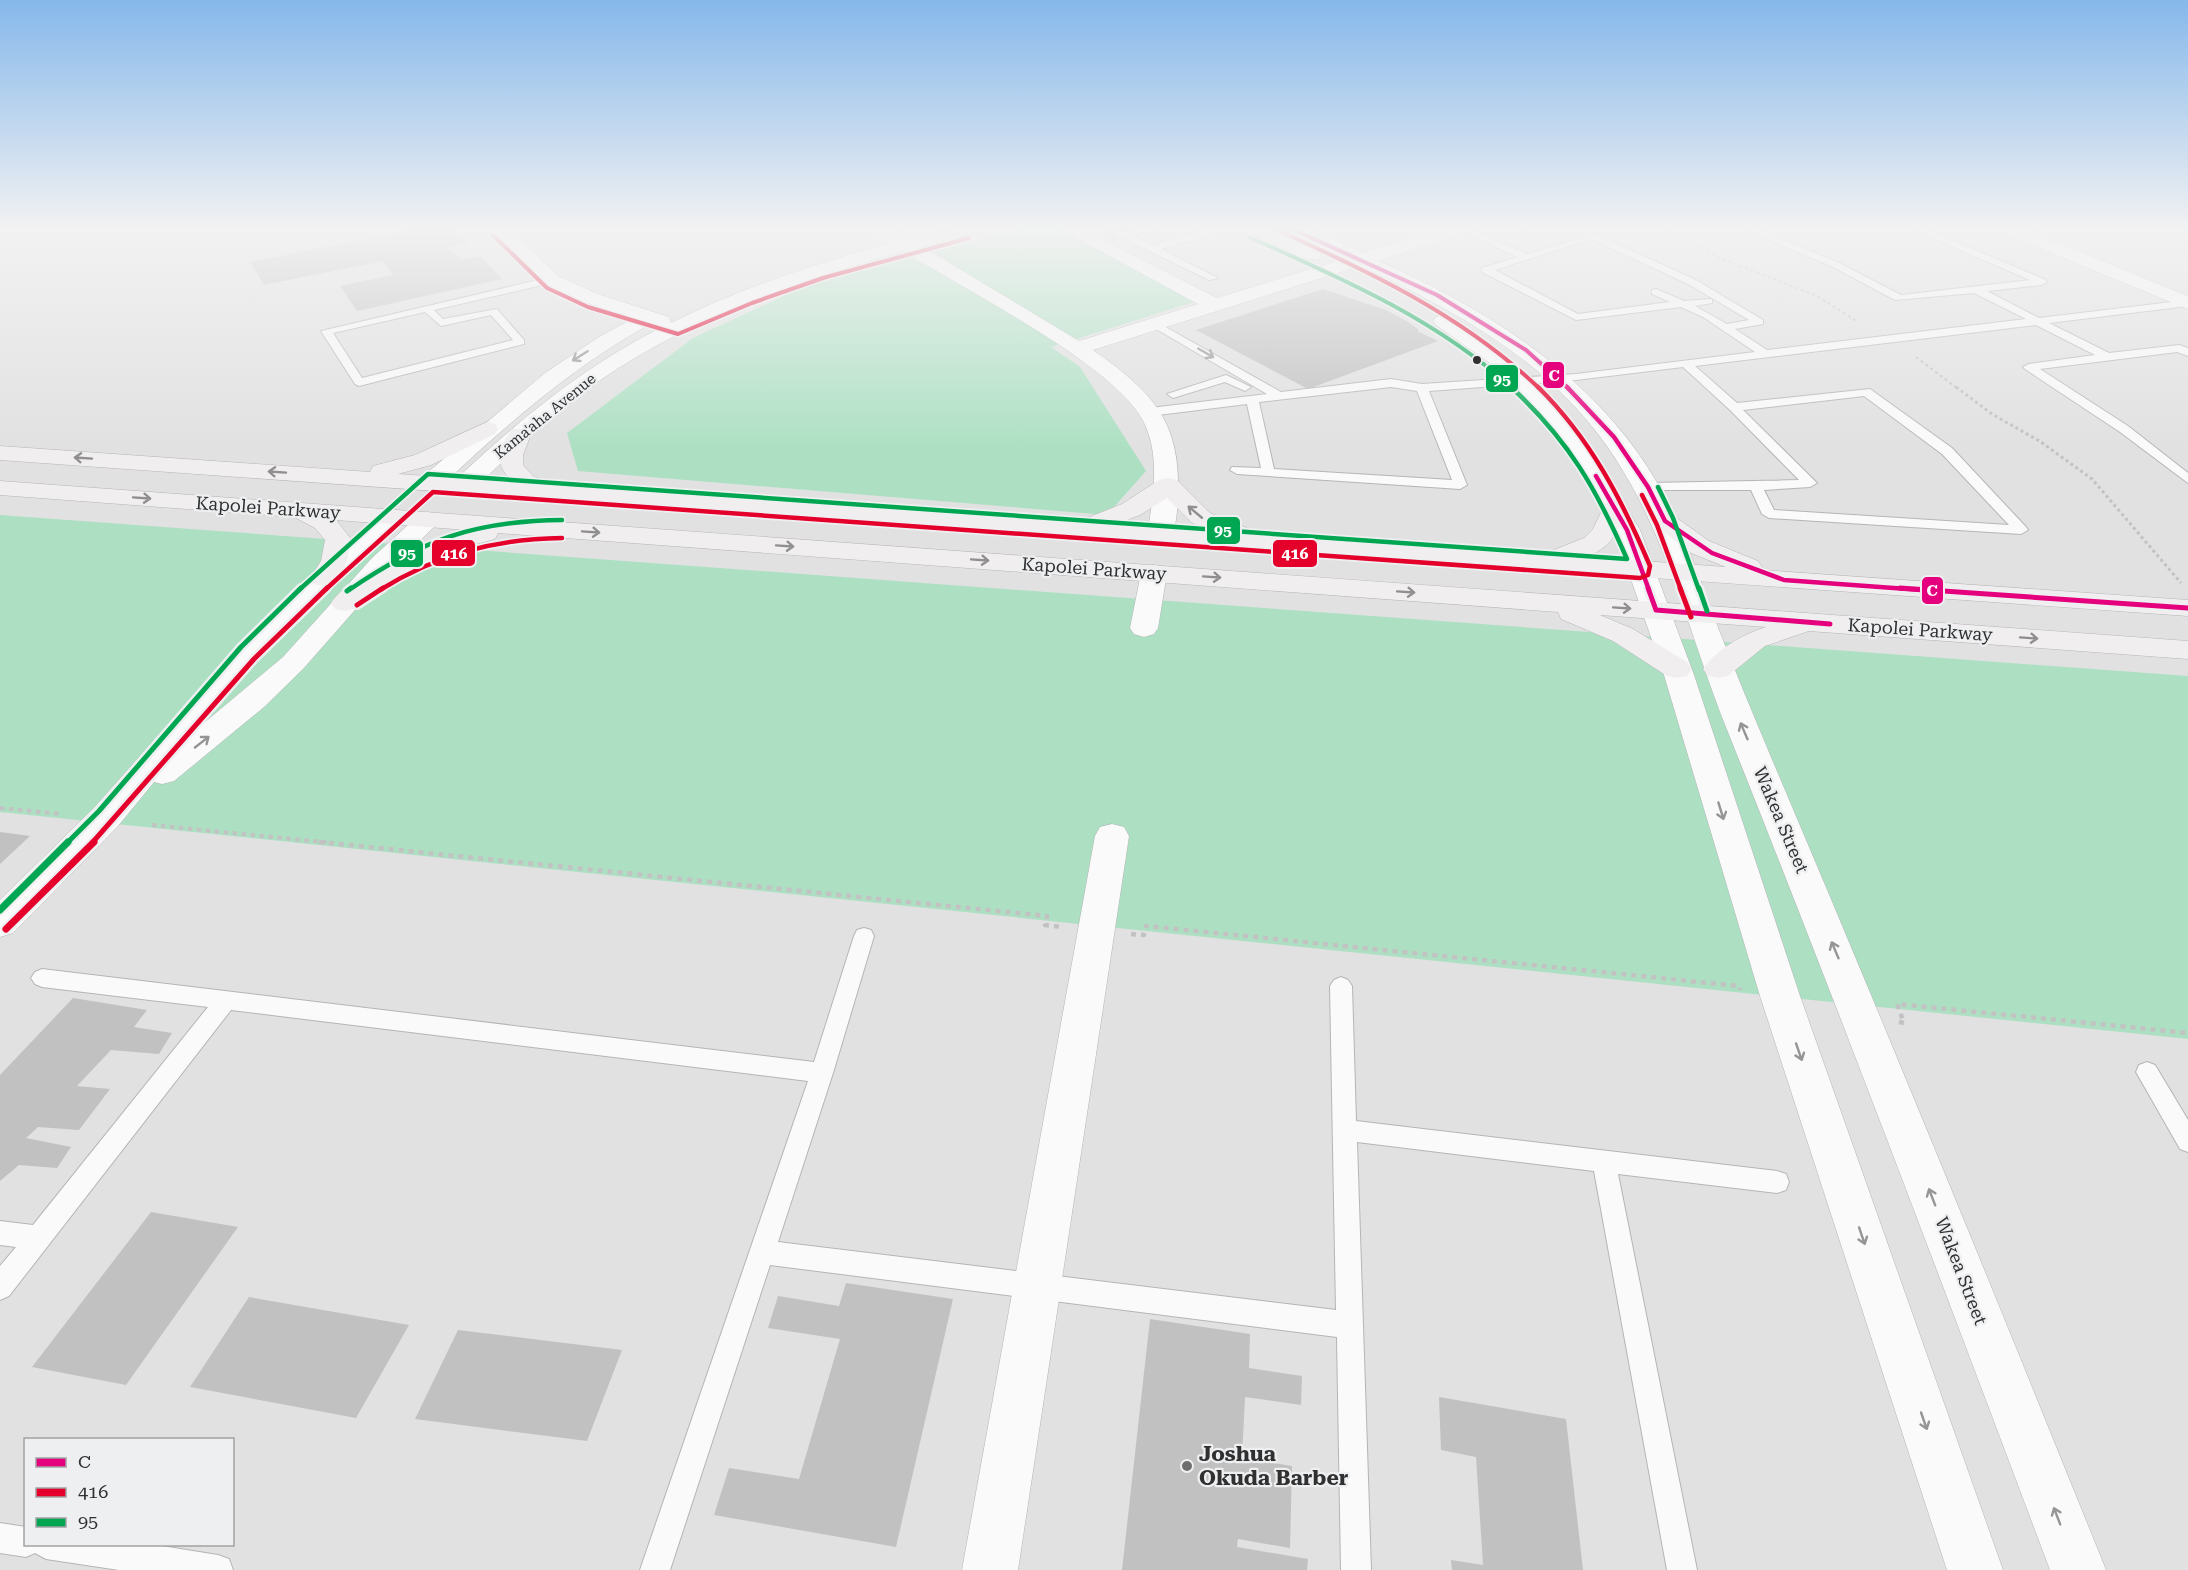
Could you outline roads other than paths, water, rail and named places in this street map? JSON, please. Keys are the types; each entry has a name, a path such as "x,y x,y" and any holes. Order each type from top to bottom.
{"main road":[{"path":"335,477 378,471 423,460 487,429"},
{"path":"520,434 511,455 511,466 524,481 546,491"},
{"name":"Kapolei Parkway","path":"0,453 2188,608"},
{"path":"393,517 430,483"},
{"path":"1069,529 1127,512 1149,501 1168,485 1201,518 1267,543"},
{"path":"428,520 463,486"},
{"name":"Kapolei Parkway","path":"0,488 2188,650"},
{"path":"1541,562 1593,545 1604,536 1614,509"},
{"path":"299,510 324,523 338,539 334,561 324,578"},
{"path":"1665,521 1712,553 1784,580"},
{"path":"345,603 384,574 434,546 484,534 532,527"},
{"path":"1154,573 1160,535"},
{"path":"1535,602 1598,623 1678,672"},
{"path":"1720,673 1755,640 1815,623"}],"street":[{"path":"604,302 649,317 677,315"},
{"name":"Kama'aha Avenue","path":"463,486 520,434 585,381 677,315 716,302"},
{"path":"1004,302 1077,348 1123,382 1150,412 1165,446 1168,485 1160,535"},
{"path":"1210,302 1215,305"},
{"path":"1077,348 1224,302"},
{"path":"1408,302 1439,318 1522,381 1571,434 1627,530 1678,672 1761,997 1975,1570"},
{"name":"Wakea Street","path":"1449,302 1468,312 1526,350 1559,378 1614,437 1648,487 1665,521 1720,673 1875,1013 2078,1570"},
{"name":"Kama'aha Avenue","path":"430,483 487,429 549,377 610,337 649,317"},
{"path":"0,922 106,817 215,688 324,578 393,517"},
{"path":"106,817 254,700 293,663 345,603 428,520"},
{"path":"1144,628 1154,573"},
{"path":"990,1570 1112,836"}],"lane":[{"path":"420,302 426,305 441,323 493,311 520,342 358,382 326,331 426,305 439,302"},
{"path":"1548,302 1576,317 1698,302"},
{"path":"1680,302 1707,315 1765,354"},
{"path":"1726,302 1759,322 1726,327"},
{"path":"1999,302 2107,357"},
{"path":"1150,412 1391,383 1422,388 1559,378 2188,303"},
{"path":"1155,324 1279,396"},
{"path":"2188,353 2179,348 2029,367 2124,429 2188,479"},
{"path":"1648,487 1810,483 1734,407 1686,364"},
{"path":"1173,394 1226,378 1247,388 1255,399 1268,472"},
{"path":"1236,470 1460,485 1422,388"},
{"path":"1734,407 1866,392 1947,451 2021,530 1769,514 1756,486"},
{"path":"655,1570 822,1073 864,936"},
{"path":"42,978 822,1073"},
{"path":"1341,986 1356,1570"},
{"path":"0,1287 225,1001"},
{"path":"2147,1072 2188,1142"},
{"path":"1345,1130 1777,1182"},
{"path":"1604,1161 1682,1570"},
{"path":"0,1233 38,1238"},
{"path":"761,1252 1350,1324"},
{"path":"0,1538 24,1542"},
{"path":"53,1546 218,1570"}],"place":[{"name":"Joshua Okuda Barber","path":"1187,1466"}]}
